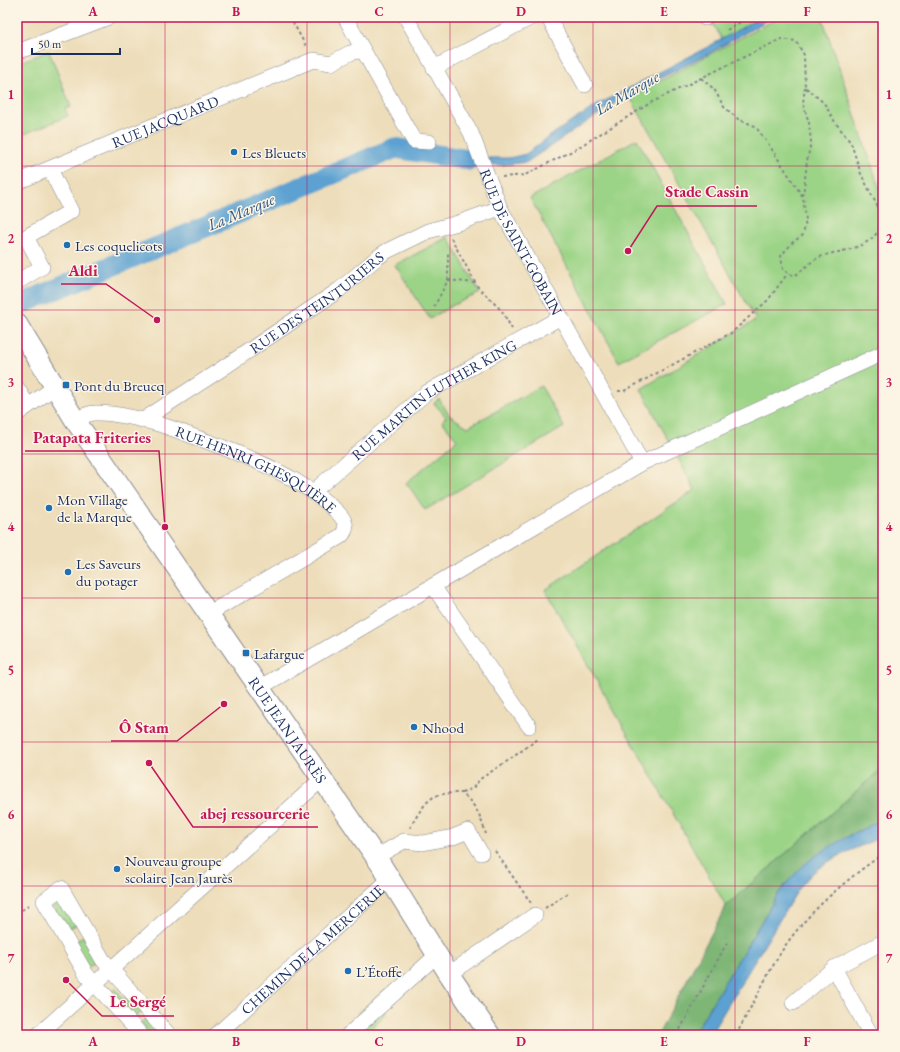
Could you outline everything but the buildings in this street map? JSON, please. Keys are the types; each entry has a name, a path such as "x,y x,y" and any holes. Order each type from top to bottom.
{"main road":[{"name":"RUE JEAN JAURÈS","path":"17,324 75,420 376,857 449,974 490,1035"}],"street":[{"path":"17,52 108,17"},
{"path":"345,17 414,141 429,142"},
{"name":"RUE DE SAINT-GOBAIN","path":"406,17 471,133 500,208 642,464"},
{"path":"434,68 532,17"},
{"path":"548,17 585,85"},
{"path":"313,60 331,63 350,53 363,50"},
{"name":"RUE JACQUARD","path":"17,182 313,60"},
{"path":"17,282 42,267 26,237 71,211 50,169"},
{"name":"RUE DES TEINTURIERS","path":"143,420 339,290 387,251 428,231 458,224 500,208"},
{"name":"RUE MARTIN LUTHER KING","path":"313,492 426,393 561,317"},
{"path":"259,688 642,464 883,353"},
{"path":"17,388 23,410 55,387"},
{"name":"RUE HENRI GHESQUIÈRE","path":"75,420 94,413 143,420 252,458 283,473 313,492 330,505 342,517 345,522 345,530 341,536 208,614"},
{"path":"433,586 529,726"},
{"path":"38,1035 322,779"},
{"path":"376,857 404,841 423,843 453,837 468,831 481,853"},
{"name":"CHEMIN DE LA MERCERIE","path":"216,1035 390,879"},
{"path":"141,1035 86,974 44,901 61,888 103,960 169,1035"},
{"path":"449,974 535,915"},
{"path":"793,1003 834,968 883,942"},
{"path":"348,1035 437,955"},
{"path":"834,968 871,1035"}],"path":[{"path":"290,17 313,60"},
{"path":"727,30 749,17"},
{"path":"489,179 525,175 574,150 652,102 781,39 796,42 804,55 805,88 803,103 809,123 812,142 807,161 804,197 806,220 803,234 793,242 782,256 783,270 794,276 817,259 866,243 879,232 883,223"},
{"path":"700,78 714,89 724,107 738,120 755,126 804,197"},
{"path":"805,88 824,103 835,122 851,143 861,174 883,217"},
{"path":"445,226 476,283 502,311 519,341"},
{"path":"434,307 448,280 448,252"},
{"path":"601,389 624,391 731,332 768,300 788,273"},
{"path":"448,280 476,283"},
{"path":"462,793 473,788 480,779 538,739"},
{"path":"736,1035 780,956 799,929 836,891 883,854"},
{"path":"17,914 38,898 44,901"},
{"path":"677,1035 728,942"}],"green space":[{"path":"709,17 761,17 722,39"},
{"path":"780,17 822,17 883,199 883,754 878,772 726,906 545,590 695,490 641,389 756,320 630,97"},
{"path":"49,51 71,107 65,109 68,116 17,137 17,63"},
{"path":"637,139 727,304 619,362 530,198"},
{"path":"448,237 480,293 451,306 430,319 395,265"},
{"path":"541,386 564,427 425,510 406,483 457,440 442,421 446,417 434,403 439,399 450,416 468,427"},
{"path":"883,754 883,819 850,835 792,877 778,894 693,1035 658,1035 726,906 878,772"},
{"path":"61,899 76,925 66,930 51,904"},
{"path":"83,936 98,961 87,967 73,943"},
{"path":"115,988 124,999 132,999 143,1011 135,1017 112,991"},
{"path":"387,988 391,993 361,1018 357,1014"},
{"path":"383,1010 387,1014 364,1035 361,1035 358,1032"},
{"path":"149,1016 166,1035 151,1035 141,1023"}],"water":[{"path":"761,17 773,17 708,54 627,95 527,162 491,165 488,158 509,158 526,154 557,131 599,104"},
{"path":"883,819 883,836 829,861 808,878 791,901 710,1035 693,1035 778,894 791,878 813,857 843,839"}],"waterway":[{"name":"La Marque","path":"18,305 395,148 469,160"}],"place":[{"name":"Les Bleuets","path":"234,152"},
{"name":"Les coquelicots","path":"67,245"},
{"name":"Stade Cassin","path":"628,251"},
{"name":"Aldi","path":"157,320"},
{"name":"Pont du Breucq","path":"66,385"},
{"name":"Mon Village de la Marque","path":"49,508"},
{"name":"Patapata Friteries","path":"165,527"},
{"name":"Les Saveurs du potager","path":"68,572"},
{"name":"Lafargue","path":"246,653"},
{"name":"Ô Stam","path":"224,704"},
{"name":"Nhood","path":"414,727"},
{"name":"abej ressourcerie","path":"149,763"},
{"name":"Nouveau groupe scolaire Jean Jaurès","path":"117,869"},
{"name":"L’Étoffe","path":"348,971"},
{"name":"Le Sergé","path":"66,980"}]}
